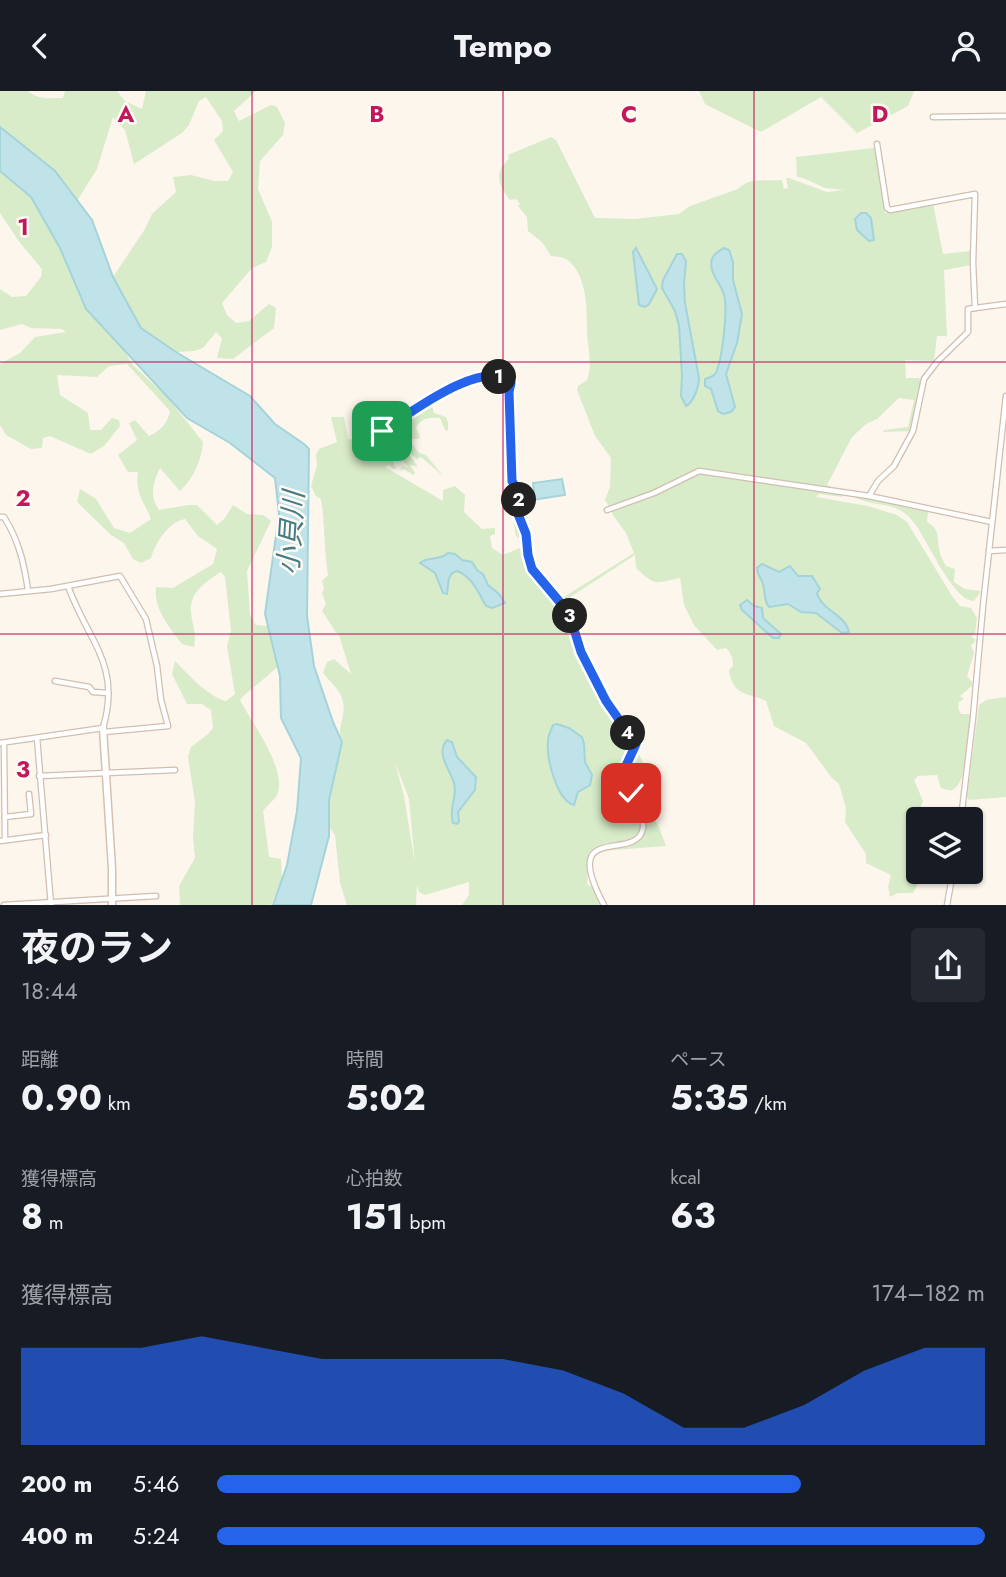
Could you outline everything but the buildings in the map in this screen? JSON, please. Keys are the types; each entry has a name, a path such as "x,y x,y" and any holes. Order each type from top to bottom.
{"street":[{"path":"933,117 1006,115"},
{"path":"877,144 887,208 890,210 975,194 975,308"},
{"path":"869,496 878,481 899,459 913,432 924,379 937,362 968,333 968,309 1006,304"},
{"path":"356,444 472,379 496,376 511,383 512,481 519,493 518,514 528,540 529,562 569,613 578,645 606,701 636,744 624,770 643,827 633,842 599,848 593,853 590,864 591,880 604,905"},
{"path":"963,807 1006,396"},
{"path":"607,510 654,493 699,471 869,496 992,522"},
{"path":"0,517 4,517 14,532 28,590"},
{"path":"989,551 1006,550"},
{"path":"0,594 68,586 120,576 141,607 153,645 168,726 103,730 2,743 5,817 3,840 46,835"},
{"path":"68,586 102,654 108,681 109,705 103,730 112,901"},
{"path":"55,681 89,687 93,692 108,693"},
{"path":"37,738 51,904"},
{"path":"39,776 175,770"},
{"path":"5,817 31,814 30,794"},
{"path":"947,905 951,884"},
{"path":"4,905 112,901 156,896"}],"green space":[{"path":"0,91 28,91 40,97 63,98 65,91 117,91 125,101 142,109 146,91 256,91 234,111 239,121 271,105 277,107 285,123 283,135 260,161 258,189 272,222 272,247 266,262 252,268 222,303 227,315 236,323 249,321 269,304 276,308 274,328 233,359 217,358 222,338 216,332 203,348 176,352 141,328 113,277 152,214 176,192 173,177 191,175 214,181 228,181 233,172 214,140 223,131 222,121 206,97 199,101 189,125 182,133 134,164 125,130 113,117 97,169 77,201 55,171 0,127"},
{"path":"699,91 914,91 908,106 857,133 821,97 761,132 705,104"},
{"path":"551,137 556,140 595,218 635,219 679,214 690,206 753,181 782,180 784,189 788,188 786,178 789,178 827,192 844,190 825,188 797,177 796,157 874,148 885,213 933,204 943,254 970,251 971,265 944,270 947,336 937,336 934,361 905,360 906,378 921,380 911,431 883,432 908,427 914,400 899,398 877,419 866,424 852,437 827,485 837,489 843,497 819,494 816,497 868,506 897,515 907,522 952,596 960,606 971,608 977,618 975,634 971,637 975,639 971,645 974,653 967,676 972,686 960,696 964,699 959,702 958,708 961,714 969,714 970,717 967,757 962,778 958,786 951,790 941,788 937,775 918,776 914,780 923,801 921,807 906,807 906,884 918,884 913,893 898,893 890,897 888,887 891,875 866,863 866,854 845,822 846,808 839,784 806,743 774,726 766,701 737,689 729,670 733,666 730,654 726,648 717,650 694,625 684,605 680,578 652,581 636,568 635,555 558,605 568,617 578,653 603,702 631,745 622,771 640,818 640,830 632,839 598,846 589,857 587,884 593,888 601,905 462,905 469,895 469,882 425,895 419,892 417,885 416,905 347,905 340,883 335,835 329,827 329,803 342,742 340,732 344,707 340,694 323,673 327,662 334,659 351,674 338,632 337,634 322,611 326,604 322,581 328,575 323,518 321,499 316,496 311,486 319,449 337,442 331,417 344,417 348,439 354,440 356,448 372,442 373,438 437,400 432,406 434,413 446,417 448,431 440,418 430,418 423,420 416,428 420,437 418,439 400,438 389,442 397,446 412,444 419,453 426,455 443,476 421,457 417,459 410,453 418,467 410,465 415,473 413,475 404,469 400,470 403,466 408,467 401,459 393,462 396,468 393,469 389,465 385,467 443,501 443,490 455,486 465,495 464,512 482,529 495,528 495,534 490,536 492,548 503,555 522,547 522,540 516,536 513,518 517,506 517,520 525,539 526,562 556,602 634,553 626,533 612,514 613,511 623,508 621,503 609,506 605,500 610,487 611,458 595,436 577,390 578,386 587,380 590,367 583,285 569,261 551,256 542,242 528,231 527,217 518,206 520,204 516,199 510,200 500,184 501,169 509,159 508,155","holes":["395,762 409,799 415,864 404,796"]},
{"path":"0,171 31,197 133,365 168,398 203,442 196,469 180,491 160,468 153,489 159,510 197,505 217,525 233,505 247,514 263,515 271,521 247,571 250,615 256,625 268,626 278,666 240,700 267,746 279,784 277,795 263,811 269,857 281,859 282,879 271,905 180,905 179,886 195,858 195,802 188,757 191,747 213,728 211,710 202,704 187,704 172,674 175,661 205,690 226,701 235,694 227,646 231,631 225,577 221,572 200,588 193,599 191,612 195,633 194,647 182,644 168,624 157,603 156,587 173,588 213,564 217,549 198,536 185,519 168,528 159,539 151,558 141,563 133,559 124,543 111,535 77,502 80,489 96,499 114,528 130,533 151,519 139,492 138,472 128,472 118,455 137,440 129,423 135,420 149,436 163,426 170,411 127,364 109,366 97,377 57,375 60,395 88,413 90,430 101,430 112,418 119,420 120,426 104,446 91,454 50,436 43,438 42,448 31,449 6,435 0,425 0,364 20,353 35,337 66,332 62,329 31,328 22,324 0,330 0,289 12,297 26,296 41,277 42,269 0,213"},
{"path":"852,496 926,510 927,522 934,527 937,534 943,560 946,566 955,569 954,582 965,589 981,591 974,601 966,598 950,581 908,516 893,507"},
{"path":"1006,697 1006,797 969,800 967,797 979,705 986,700"},
{"path":"637,751 643,762 637,767 643,804 648,815 659,827 666,846 599,851 642,839 645,821 627,769"}],"water":[{"name":"小貝川","path":"0,127 55,171 92,220 113,277 141,328 250,396 275,424 309,449 307,616 314,666 342,742 329,800 329,836 311,905 273,905 287,865 297,811 301,758 281,718 280,676 265,614 279,514 275,478 230,443 187,418 86,309 60,248 31,197 0,171"},
{"path":"861,213 866,213 871,218 874,240 869,241 857,230 855,219"},
{"path":"636,248 657,289 645,307 639,305 633,252"},
{"path":"724,248 729,250 733,262 733,280 742,314 737,343 726,374 735,407 731,412 723,414 718,411 711,389 705,386 705,379 715,374 722,348 725,302 711,264 714,255"},
{"path":"677,254 682,254 686,261 685,303 699,378 696,393 686,406 681,396 679,326 675,311 662,288 663,280"},
{"path":"562,479 565,495 525,501 524,494 534,492 533,483"},
{"path":"448,553 472,562 505,603 492,608 486,606 471,581 457,571 450,577 447,594 443,593 435,573 420,563"},
{"path":"762,564 779,572 790,566 798,576 812,576 820,589 817,593 819,599 843,621 849,632 842,633 816,613 801,612 788,604 769,607 757,570"},
{"path":"747,600 762,608 763,618 781,634 779,638 773,638 742,610 740,605"},
{"path":"557,724 582,737 585,762 592,775 590,785 578,792 574,805 562,796 551,768 548,739 553,725"},
{"path":"447,740 452,742 457,757 476,777 475,790 458,812 457,824 453,823 452,818 454,783 442,751"}],"route":[{"path":"382,431 452,388 472,379 496,376 511,383 512,481 519,493 518,514 528,540 529,562 569,613 575,638 606,701 636,744 624,770 631,793"}]}
